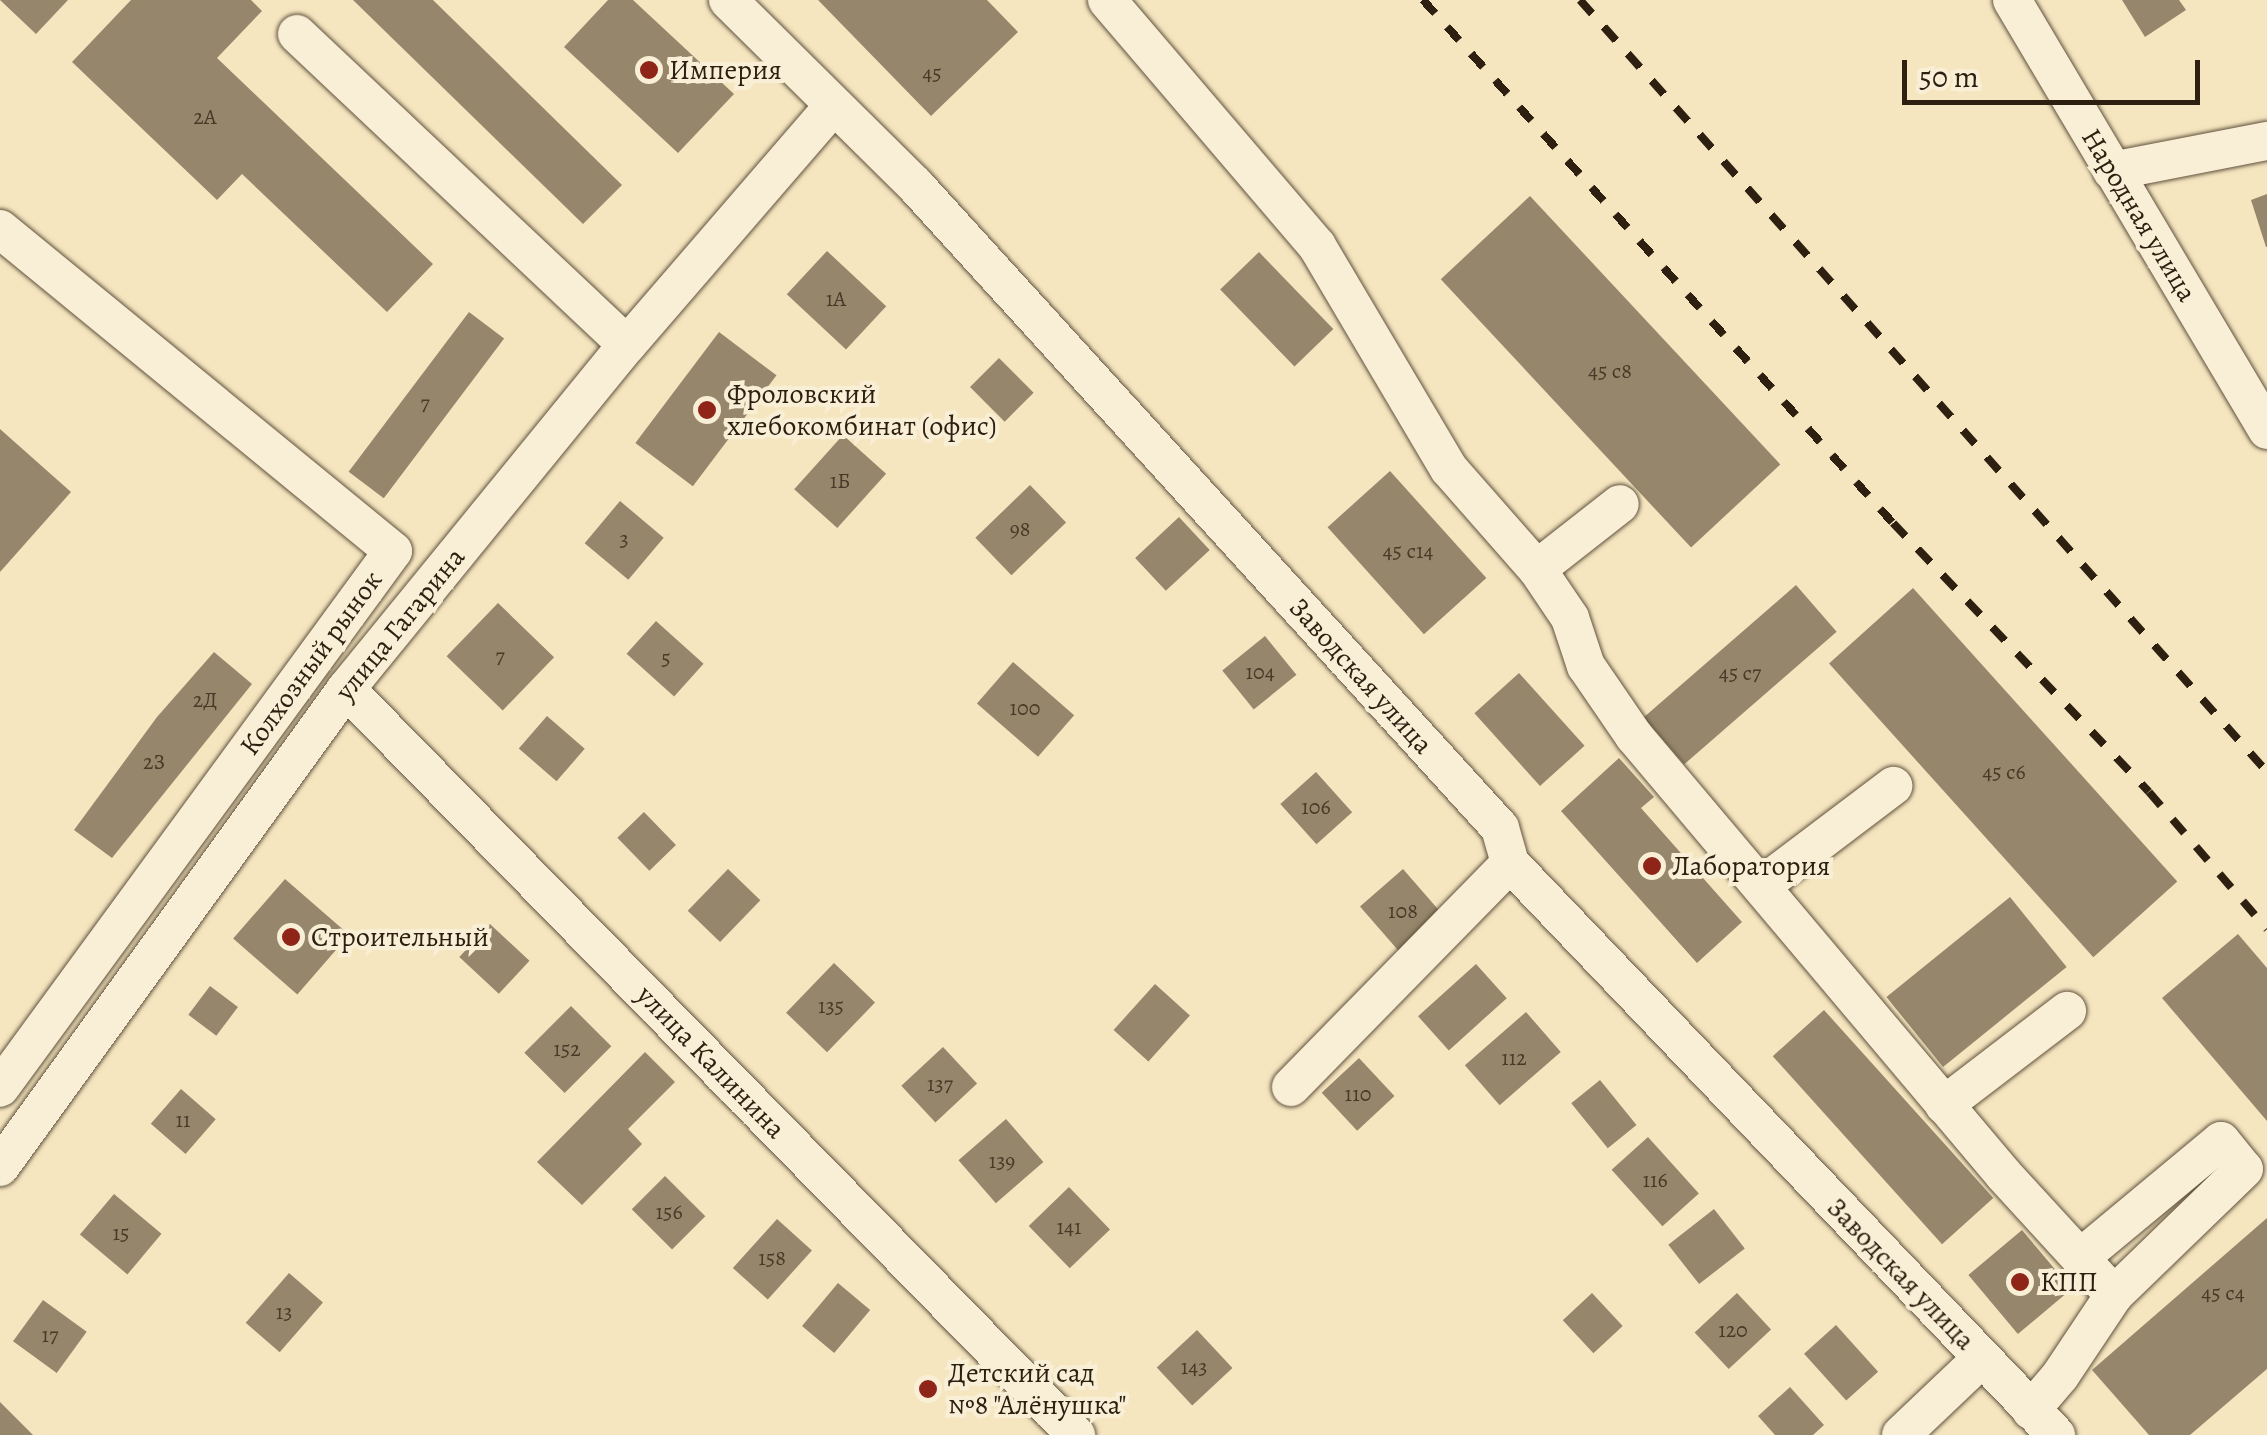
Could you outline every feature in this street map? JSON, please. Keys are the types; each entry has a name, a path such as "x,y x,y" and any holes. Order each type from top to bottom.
{"street":[{"name":"Заводская улица","path":"728,0 915,185 1500,828 1510,863 2044,1422"},
{"path":"1107,0 1317,246 1449,468 1537,569 1570,618 1586,666 1634,736 1944,1105 2114,1295"},
{"name":"Народная улица","path":"2012,0 2267,430"},
{"path":"297,34 627,344"},
{"name":"улица Гагарина","path":"0,1167 346,689 627,344 833,106"},
{"path":"2112,171 2267,142"},
{"name":"Колхозный рынок","path":"0,228 392,551 0,1088"},
{"path":"1537,569 1620,504"},
{"name":"улица Калинина","path":"346,689 1076,1435"},
{"path":"1761,886 1894,786"},
{"path":"1291,1086 1510,863"},
{"path":"1944,1105 2066,1011"},
{"path":"2044,1422 2060,1376 2114,1295 2244,1169 2221,1141 2080,1258"},
{"path":"1901,1435 1982,1358"}],"building":[{"path":"0,0 68,0 36,34"},
{"path":"131,0 251,0 262,11 217,58 433,264 387,312 242,174 217,200 72,62"},
{"path":"353,0 433,0 622,185 583,224"},
{"name":"Империя","path":"608,0 633,0 734,94 678,153 564,47"},
{"path":"818,0 987,0 1018,32 931,116"},
{"path":"2122,0 2179,0 2186,10 2145,37"},
{"path":"2267,194 2267,247 2266,247 2251,200"},
{"path":"1530,196 1780,464 1691,548 1441,279"},
{"path":"827,251 886,306 846,349 787,294"},
{"path":"1259,252 1333,329 1294,366 1220,290"},
{"path":"469,312 504,338 384,498 349,472"},
{"name":"Фроловский хлебокомбинат (офис)","path":"719,332 777,375 693,486 635,443"},
{"path":"999,358 1034,393 1005,422 970,387"},
{"path":"0,429 71,492 0,572"},
{"path":"843,435 886,474 837,528 794,489"},
{"path":"1390,471 1486,578 1424,634 1328,527"},
{"path":"1030,485 1066,522 1011,575 975,538"},
{"path":"620,501 664,538 628,580 585,543"},
{"path":"1179,517 1210,550 1166,591 1135,558"},
{"path":"1796,585 1837,632 1684,764 1644,718"},
{"path":"1913,588 2177,882 2093,957 1829,664"},
{"path":"498,603 554,657 503,710 447,656"},
{"path":"656,621 704,664 674,697 627,654"},
{"path":"1265,636 1296,675 1254,709 1222,671"},
{"path":"214,652 252,684 112,858 74,830 157,717"},
{"path":"1013,662 1074,715 1038,757 977,704"},
{"path":"1519,673 1585,746 1540,786 1474,713"},
{"path":"547,716 585,749 557,781 519,748"},
{"name":"Лаборатория","path":"1619,758 1654,797 1641,808 1742,922 1697,963 1561,811"},
{"path":"1316,772 1352,812 1316,844 1280,804"},
{"path":"644,812 676,845 649,871 617,838"},
{"path":"728,869 760,900 720,942 688,911"},
{"path":"1403,869 1446,918 1403,955 1360,906"},
{"name":"Строительный","path":"285,879 349,935 297,994 233,939"},
{"path":"2010,897 2067,967 1943,1067 1886,997"},
{"path":"490,924 529,961 499,994 459,957"},
{"path":"2238,934 2267,968 2267,1121 2162,998"},
{"path":"834,963 875,1003 827,1052 786,1013"},
{"path":"1476,964 1507,998 1449,1050 1418,1016"},
{"path":"1155,984 1190,1015 1148,1062 1114,1030"},
{"path":"210,986 238,1007 216,1036 188,1015"},
{"path":"571,1006 611,1046 565,1093 524,1053"},
{"path":"1824,1010 1993,1198 1942,1244 1773,1056"},
{"path":"1526,1012 1561,1052 1500,1105 1465,1065"},
{"path":"943,1047 977,1084 935,1122 901,1086"},
{"path":"645,1052 675,1082 628,1129 642,1144 582,1205 537,1162"},
{"path":"1359,1058 1394,1096 1357,1131 1322,1093"},
{"path":"1600,1080 1637,1125 1608,1148 1571,1103"},
{"path":"181,1089 216,1119 186,1154 151,1124"},
{"path":"1006,1119 1043,1162 996,1203 958,1160"},
{"path":"1648,1137 1699,1193 1662,1226 1612,1170"},
{"path":"665,1176 705,1216 672,1250 632,1209"},
{"path":"1069,1187 1110,1229 1070,1268 1029,1226"},
{"path":"114,1194 161,1234 127,1274 80,1235"},
{"path":"1714,1209 1745,1248 1699,1284 1668,1245"},
{"path":"2267,1218 2267,1369 2190,1435 2149,1435 2092,1370"},
{"path":"777,1219 812,1250 768,1299 733,1268"},
{"name":"КПП","path":"2022,1230 2071,1289 2018,1334 1968,1275"},
{"path":"289,1273 323,1303 280,1352 246,1323"},
{"path":"838,1283 870,1310 834,1353 802,1326"},
{"path":"1592,1293 1623,1326 1593,1353 1563,1320"},
{"path":"1737,1293 1771,1330 1729,1369 1695,1333"},
{"path":"43,1300 87,1332 57,1373 13,1341"},
{"path":"1836,1325 1878,1372 1846,1401 1804,1354"},
{"path":"1197,1330 1232,1368 1192,1406 1157,1368"},
{"path":"1790,1387 1824,1425 1813,1435 1775,1435 1758,1416"},
{"path":"0,1402 33,1435 0,1435"}],"railway":[{"path":"1423,0 1893,523 2149,792 2267,929"},
{"path":"1580,0 2267,772"}],"place":[{"name":"Империя","path":"649,70"},
{"name":"Фроловский хлебокомбинат (офис)","path":"707,410"},
{"name":"Лаборатория","path":"1652,866"},
{"name":"Строительный","path":"291,937"},
{"name":"КПП","path":"2020,1282"},
{"name":"Детский сад №8 \"Алёнушка\"","path":"928,1389"}]}
